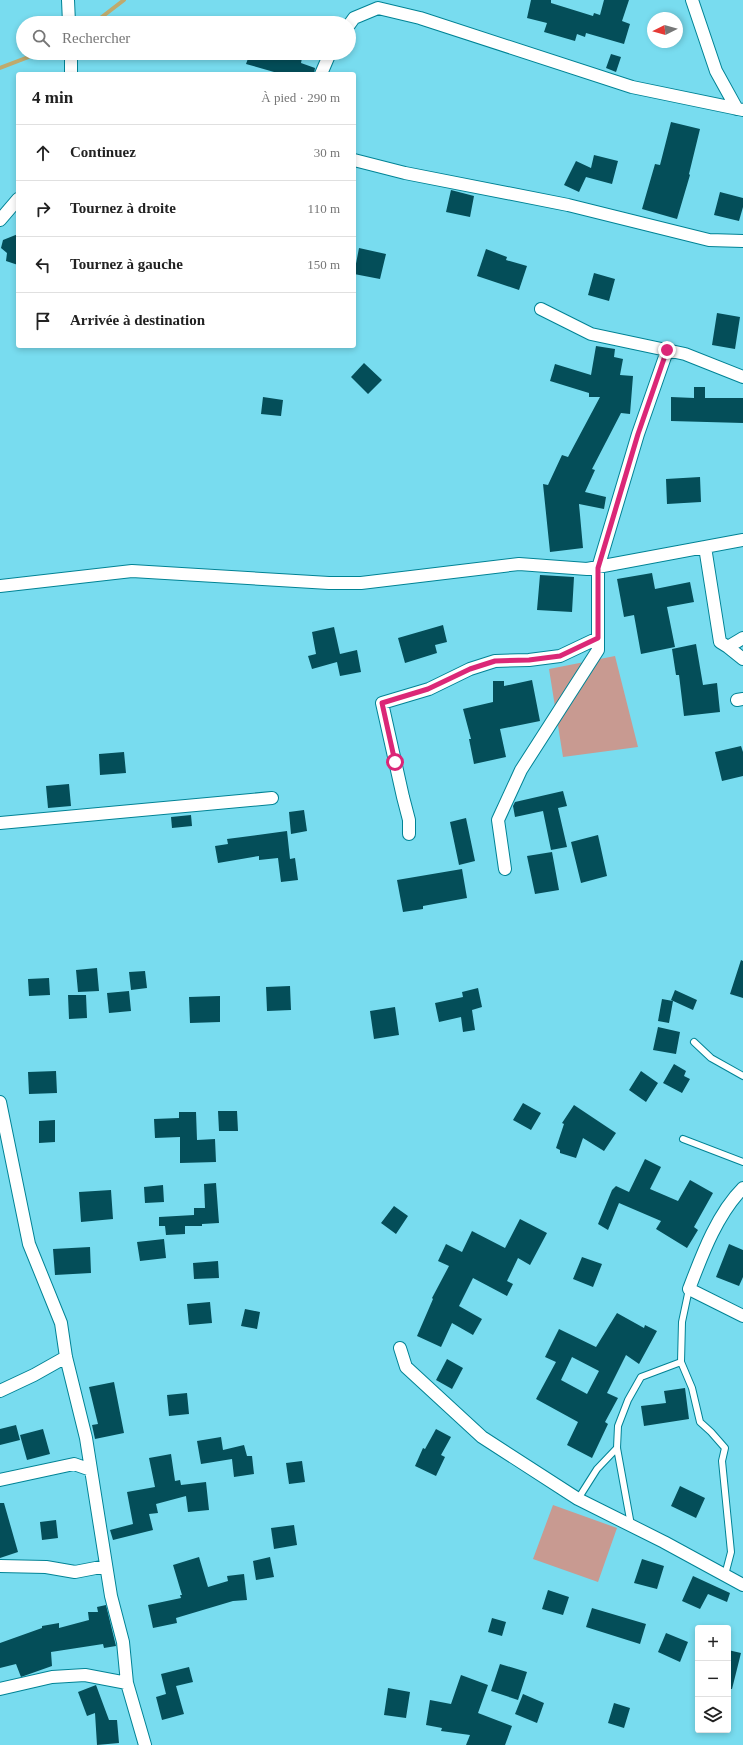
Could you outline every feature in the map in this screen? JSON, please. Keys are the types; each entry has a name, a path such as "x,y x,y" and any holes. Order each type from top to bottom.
{"street":[{"path":"68,0 69,16"},
{"path":"692,0 716,71 740,109"},
{"path":"356,17 378,8 420,18 632,87 740,109"},
{"path":"71,60 71,72"},
{"path":"323,72 327,60"},
{"path":"356,161 405,173 568,205 709,240 743,241"},
{"path":"0,220 16,201"},
{"path":"541,309 591,334 685,354 743,377"},
{"path":"505,869 498,820 522,770 598,650 598,568 638,434 667,350"},
{"path":"0,586 132,572 329,583 362,582 519,564 588,570 743,540"},
{"path":"705,547 720,642 743,659"},
{"path":"409,834 409,820 402,797 382,703 428,689 470,669 495,661 529,660 560,656 598,638"},
{"path":"728,647 743,638"},
{"path":"0,823 272,798"},
{"path":"0,1102 29,1244 60,1318 66,1357 86,1438 111,1596 122,1642 127,1683 145,1745"},
{"path":"743,1188 731,1200 703,1253 689,1289 743,1316"},
{"path":"400,1348 406,1367 482,1437 578,1499 743,1585"},
{"path":"0,1391 34,1375 66,1357"},
{"path":"0,1480 74,1464 91,1470"},
{"path":"0,1566 46,1567 75,1572 106,1566"},
{"path":"0,1689 52,1677 85,1675 127,1683"}],"lane":[{"path":"694,1042 711,1058 743,1076"},
{"path":"683,1139 743,1162"},
{"path":"689,1289 682,1322 681,1362 692,1388 700,1422 725,1448 722,1461 730,1552 725,1575"},
{"path":"631,1526 617,1448 618,1426 628,1400 642,1377 681,1362"},
{"path":"578,1499 597,1469 617,1448"}],"shaded area":[{"path":"615,656 638,747 563,757 549,669"},
{"path":"553,1505 617,1528 598,1582 533,1559"}],"building":[{"path":"531,0 551,0 551,3 593,16 594,13 600,15 604,0 629,0 622,21 630,24 624,44 586,33 585,37 577,34 575,41 544,32 547,23 527,18"},
{"path":"611,54 621,57 616,72 606,68"},
{"path":"247,60 302,60 301,63 315,68 314,72 274,72 246,64"},
{"path":"671,122 700,129 690,175 677,219 642,209 655,164 660,165"},
{"path":"594,155 618,161 612,184 586,177 579,192 564,185 576,161 591,168"},
{"path":"451,190 474,196 470,217 446,212"},
{"path":"720,192 743,198 743,207 739,221 714,215"},
{"path":"16,235 16,264 6,261 7,253 1,248 3,240"},
{"path":"359,248 386,254 380,279 356,274 356,264"},
{"path":"486,249 507,257 506,260 527,266 519,290 477,276"},
{"path":"594,273 615,279 609,301 588,295"},
{"path":"717,313 740,317 735,349 712,345"},
{"path":"596,346 615,349 614,357 623,359 620,375 633,376 630,414 621,413 592,469 595,470 585,492 606,497 604,509 579,504 583,548 550,552 543,484 548,485 562,455 568,457 600,397 589,397 589,393 550,381 555,364 591,375"},
{"path":"364,363 382,380 368,394 351,377"},
{"path":"694,387 705,387 705,398 743,398 743,423 671,421 671,397 694,398"},
{"path":"263,397 283,400 281,416 261,414"},
{"path":"700,477 701,502 667,504 666,479"},
{"path":"652,573 655,589 690,582 694,602 667,607 675,647 641,654 634,615 624,617 617,579"},
{"path":"540,575 574,577 572,612 537,610"},
{"path":"443,625 447,642 435,645 437,653 405,663 398,638"},
{"path":"334,627 340,654 357,650 361,672 340,676 337,662 312,669 308,656 316,654 312,632"},
{"path":"696,644 703,685 717,683 720,712 684,716 679,675 676,675 672,649"},
{"path":"532,680 540,721 500,729 506,757 474,764 469,739 471,739 463,709 493,702 493,681 504,681 504,686"},
{"path":"741,746 743,752 743,776 722,781 715,752"},
{"path":"124,752 126,773 100,775 99,754"},
{"path":"69,784 71,806 48,808 46,786"},
{"path":"563,791 567,806 558,808 567,847 551,850 543,811 515,817 513,806 515,802"},
{"path":"304,810 307,831 291,834 289,812"},
{"path":"191,815 192,826 172,828 171,817"},
{"path":"466,818 475,861 459,865 450,822"},
{"path":"287,831 290,859 295,858 298,880 281,882 278,858 259,860 259,856 218,863 215,846 228,844 227,839"},
{"path":"598,835 607,876 581,883 571,842"},
{"path":"552,852 559,890 535,894 527,856"},
{"path":"462,869 467,898 423,906 423,909 403,912 397,880"},
{"path":"741,960 743,961 743,998 730,994"},
{"path":"97,968 99,991 78,992 76,970"},
{"path":"145,971 147,988 131,990 129,972"},
{"path":"49,978 50,995 29,996 28,979"},
{"path":"290,986 291,1010 267,1011 266,987"},
{"path":"478,988 482,1007 472,1010 475,1030 463,1032 461,1017 439,1022 435,1003 463,997 462,992"},
{"path":"675,990 697,1000 693,1010 671,1000"},
{"path":"129,991 131,1011 109,1013 107,993"},
{"path":"68,995 86,995 87,1018 69,1019"},
{"path":"220,996 220,1022 190,1023 189,997"},
{"path":"662,999 673,1001 669,1023 658,1021"},
{"path":"395,1007 399,1035 374,1039 370,1011"},
{"path":"658,1027 680,1032 676,1054 653,1050"},
{"path":"674,1064 686,1071 684,1076 690,1079 682,1093 663,1083"},
{"path":"56,1071 57,1093 29,1094 28,1072"},
{"path":"641,1071 658,1083 646,1102 629,1090"},
{"path":"523,1103 541,1113 531,1130 513,1120"},
{"path":"574,1105 616,1133 604,1151 583,1138 576,1158 560,1153 560,1150 556,1148 564,1124 562,1123"},
{"path":"218,1111 237,1111 238,1131 219,1131"},
{"path":"179,1112 196,1112 197,1140 215,1139 216,1162 180,1163 180,1137 155,1138 154,1119 179,1118"},
{"path":"55,1120 55,1142 39,1143 39,1121"},
{"path":"645,1159 661,1167 650,1189 678,1201 690,1180 713,1193 694,1227 698,1230 687,1248 656,1229 661,1221 619,1203 608,1230 598,1224 612,1190 616,1186 629,1192"},
{"path":"216,1183 219,1223 202,1224 202,1226 185,1226 185,1234 166,1235 165,1226 159,1226 159,1217 194,1215 194,1208 205,1208 204,1184"},
{"path":"163,1185 164,1202 145,1203 144,1187"},
{"path":"111,1190 113,1219 81,1222 79,1192"},
{"path":"394,1206 408,1216 396,1234 381,1223"},
{"path":"520,1219 547,1233 530,1265 518,1258 507,1281 513,1284 507,1296 473,1278 459,1306 482,1319 473,1335 452,1323 441,1347 417,1336 433,1299 432,1298 449,1266 438,1261 446,1244 462,1252 472,1231 505,1248"},
{"path":"164,1239 166,1258 140,1261 137,1242"},
{"path":"729,1244 743,1250 743,1277 739,1286 716,1277"},
{"path":"90,1247 91,1273 55,1275 53,1249"},
{"path":"582,1257 602,1264 593,1287 573,1279"},
{"path":"218,1261 219,1278 194,1279 193,1263"},
{"path":"210,1302 212,1323 189,1325 187,1304"},
{"path":"245,1309 260,1312 257,1329 241,1326"},
{"path":"617,1313 644,1328 645,1325 657,1331 639,1364 626,1355 607,1393 618,1398 605,1422 608,1424 592,1458 567,1445 578,1422 536,1399 556,1362 545,1357 559,1329 596,1347","holes":["572,1357 599,1371 587,1394 561,1380"]},
{"path":"447,1359 463,1368 452,1389 436,1380"},
{"path":"114,1382 124,1433 95,1439 92,1425 98,1424 89,1387"},
{"path":"685,1388 689,1419 644,1426 641,1406 666,1403 664,1391"},
{"path":"187,1393 189,1414 169,1416 167,1395"},
{"path":"16,1425 20,1440 0,1445 0,1429"},
{"path":"43,1429 50,1454 27,1460 20,1435"},
{"path":"436,1429 451,1437 441,1455 445,1457 436,1476 415,1466 423,1448 425,1449"},
{"path":"221,1437 223,1450 244,1445 247,1456 252,1456 254,1474 234,1477 232,1459 201,1464 197,1441"},
{"path":"171,1454 175,1481 180,1480 181,1485 206,1482 209,1510 188,1512 186,1496 156,1504 158,1513 149,1514 153,1530 113,1540 110,1530 133,1524 127,1492 155,1487 149,1458"},
{"path":"302,1461 305,1482 289,1484 286,1463"},
{"path":"680,1486 705,1498 696,1518 671,1506"},
{"path":"0,1503 4,1503 18,1552 0,1558"},
{"path":"56,1520 58,1538 42,1540 40,1522"},
{"path":"294,1525 297,1545 274,1549 271,1528"},
{"path":"199,1557 208,1587 228,1581 227,1576 244,1574 247,1600 233,1601 176,1618 177,1623 153,1628 148,1605 181,1598 180,1595 182,1595 173,1565"},
{"path":"270,1557 274,1577 256,1580 253,1561"},
{"path":"642,1559 664,1566 657,1589 634,1583"},
{"path":"693,1576 730,1593 727,1602 708,1594 700,1609 682,1601"},
{"path":"548,1590 569,1597 563,1615 542,1609"},
{"path":"106,1605 116,1646 104,1648 103,1644 51,1652 52,1666 21,1677 16,1664 0,1668 0,1643 42,1628 42,1626 59,1623 59,1628 89,1620 88,1612 98,1612 97,1607"},
{"path":"592,1608 646,1624 640,1644 586,1627"},
{"path":"492,1618 506,1622 502,1636 488,1632"},
{"path":"666,1633 688,1642 680,1662 658,1652"},
{"path":"731,1651 741,1653 731,1689"},
{"path":"500,1664 527,1672 518,1700 491,1691"},
{"path":"189,1667 193,1682 176,1686 184,1714 162,1720 156,1697 166,1694 161,1674"},
{"path":"461,1675 488,1685 478,1713 512,1726 505,1745 466,1745 470,1735 441,1731 442,1728 426,1725 430,1700 451,1704"},
{"path":"96,1685 109,1720 117,1720 119,1743 97,1745 95,1713 87,1716 78,1692"},
{"path":"388,1688 410,1692 406,1718 384,1715"},
{"path":"523,1694 544,1703 537,1723 515,1714"},
{"path":"614,1703 630,1708 624,1728 608,1723"}],"waterway":[{"path":"103,16 124,0"},
{"path":"0,68 21,60"}],"route":[{"path":"395,762 382,703 428,689 470,669 495,661 529,660 560,656 598,638 598,568 638,434 667,350"}]}
